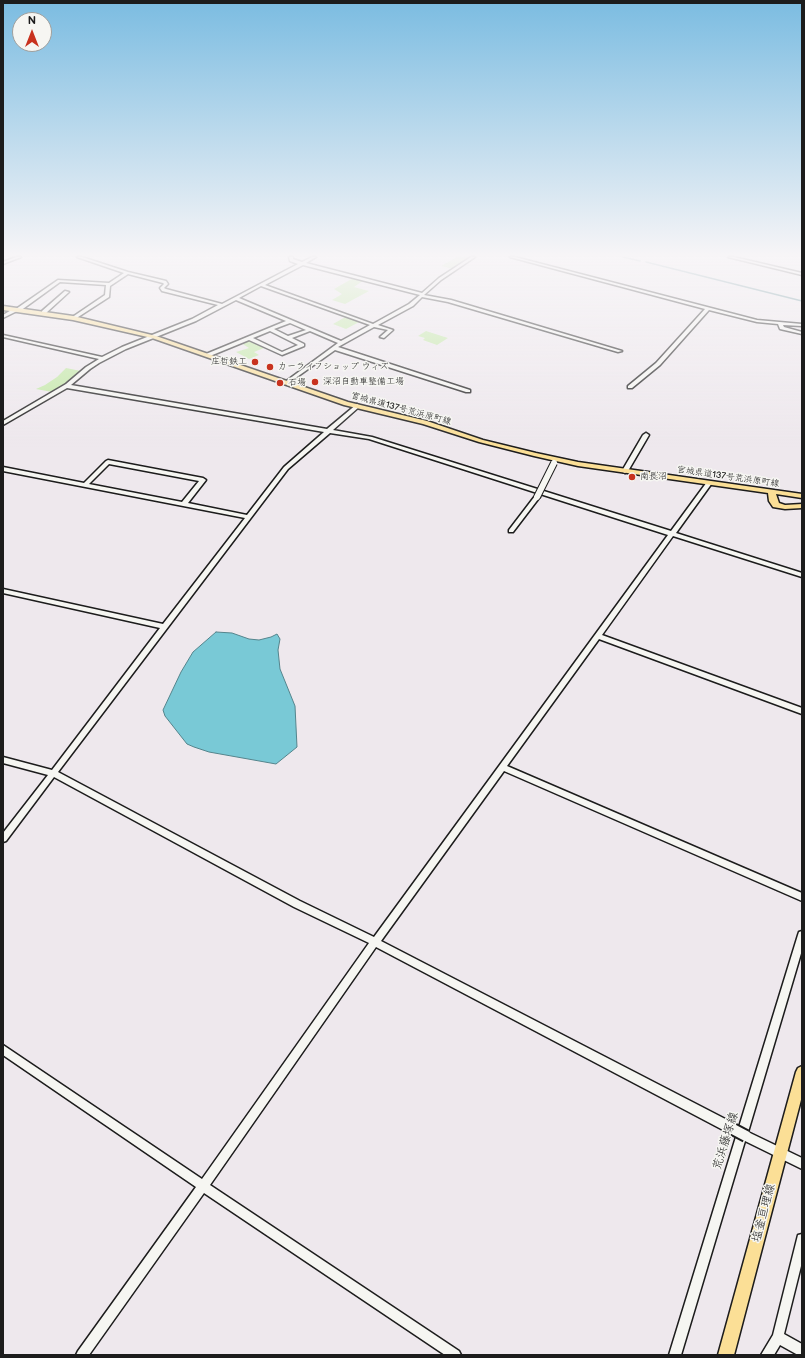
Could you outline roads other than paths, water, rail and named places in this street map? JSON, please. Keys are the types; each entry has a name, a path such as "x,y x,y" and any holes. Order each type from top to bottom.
{"main road":[{"name":"宮城県道137号荒浜原町線","path":"83,320 154,337 357,406 425,422 481,441 555,461 802,496"},
{"path":"772,492 772,499 776,505 785,508 802,506"},
{"name":"塩釜亘理線","path":"726,1355 802,1072"}],"street":[{"path":"3,423 66,386 88,368 124,348 193,320"},
{"path":"361,320 391,330 382,336"},
{"path":"287,383 340,343 382,320"},
{"path":"516,320 620,351"},
{"path":"630,387 658,364 697,320"},
{"path":"755,320 802,325"},
{"path":"208,355 290,321 340,343"},
{"path":"780,323 782,328 802,333"},
{"path":"249,338 282,354 302,345 270,329"},
{"path":"288,338 309,330"},
{"path":"3,336 104,359"},
{"path":"335,348 468,391"},
{"path":"66,386 370,438 802,575"},
{"path":"3,840 286,468 357,406"},
{"path":"625,471 646,435"},
{"path":"511,531 537,496 555,461"},
{"path":"85,485 108,462 203,480 184,504"},
{"path":"3,468 249,517"},
{"path":"82,1355 375,942 709,483"},
{"path":"3,591 165,627"},
{"path":"598,636 802,711"},
{"path":"3,760 53,773 297,904 375,942 802,1164"},
{"path":"502,767 802,897"},
{"name":"荒浜藤塚線","path":"675,1355 802,935"},
{"path":"3,1049 203,1186 455,1355"},
{"path":"767,1355 778,1337 800,1259 802,1239"},
{"path":"778,1337 802,1351"}],"water":[{"path":"216,632 232,633 249,639 259,640 277,634 280,639 278,650 280,669 295,706 297,747 276,764 209,752 187,744 165,716 163,710 181,672 193,652"}],"place":[{"name":"庄哲鉄工","path":"255,362"},
{"name":"カーライフショップ ウィズ","path":"270,367"},
{"name":"深沼自動車整備工場","path":"315,382"},
{"name":"石場","path":"280,383"},
{"name":"南長沼","path":"632,477"}]}
